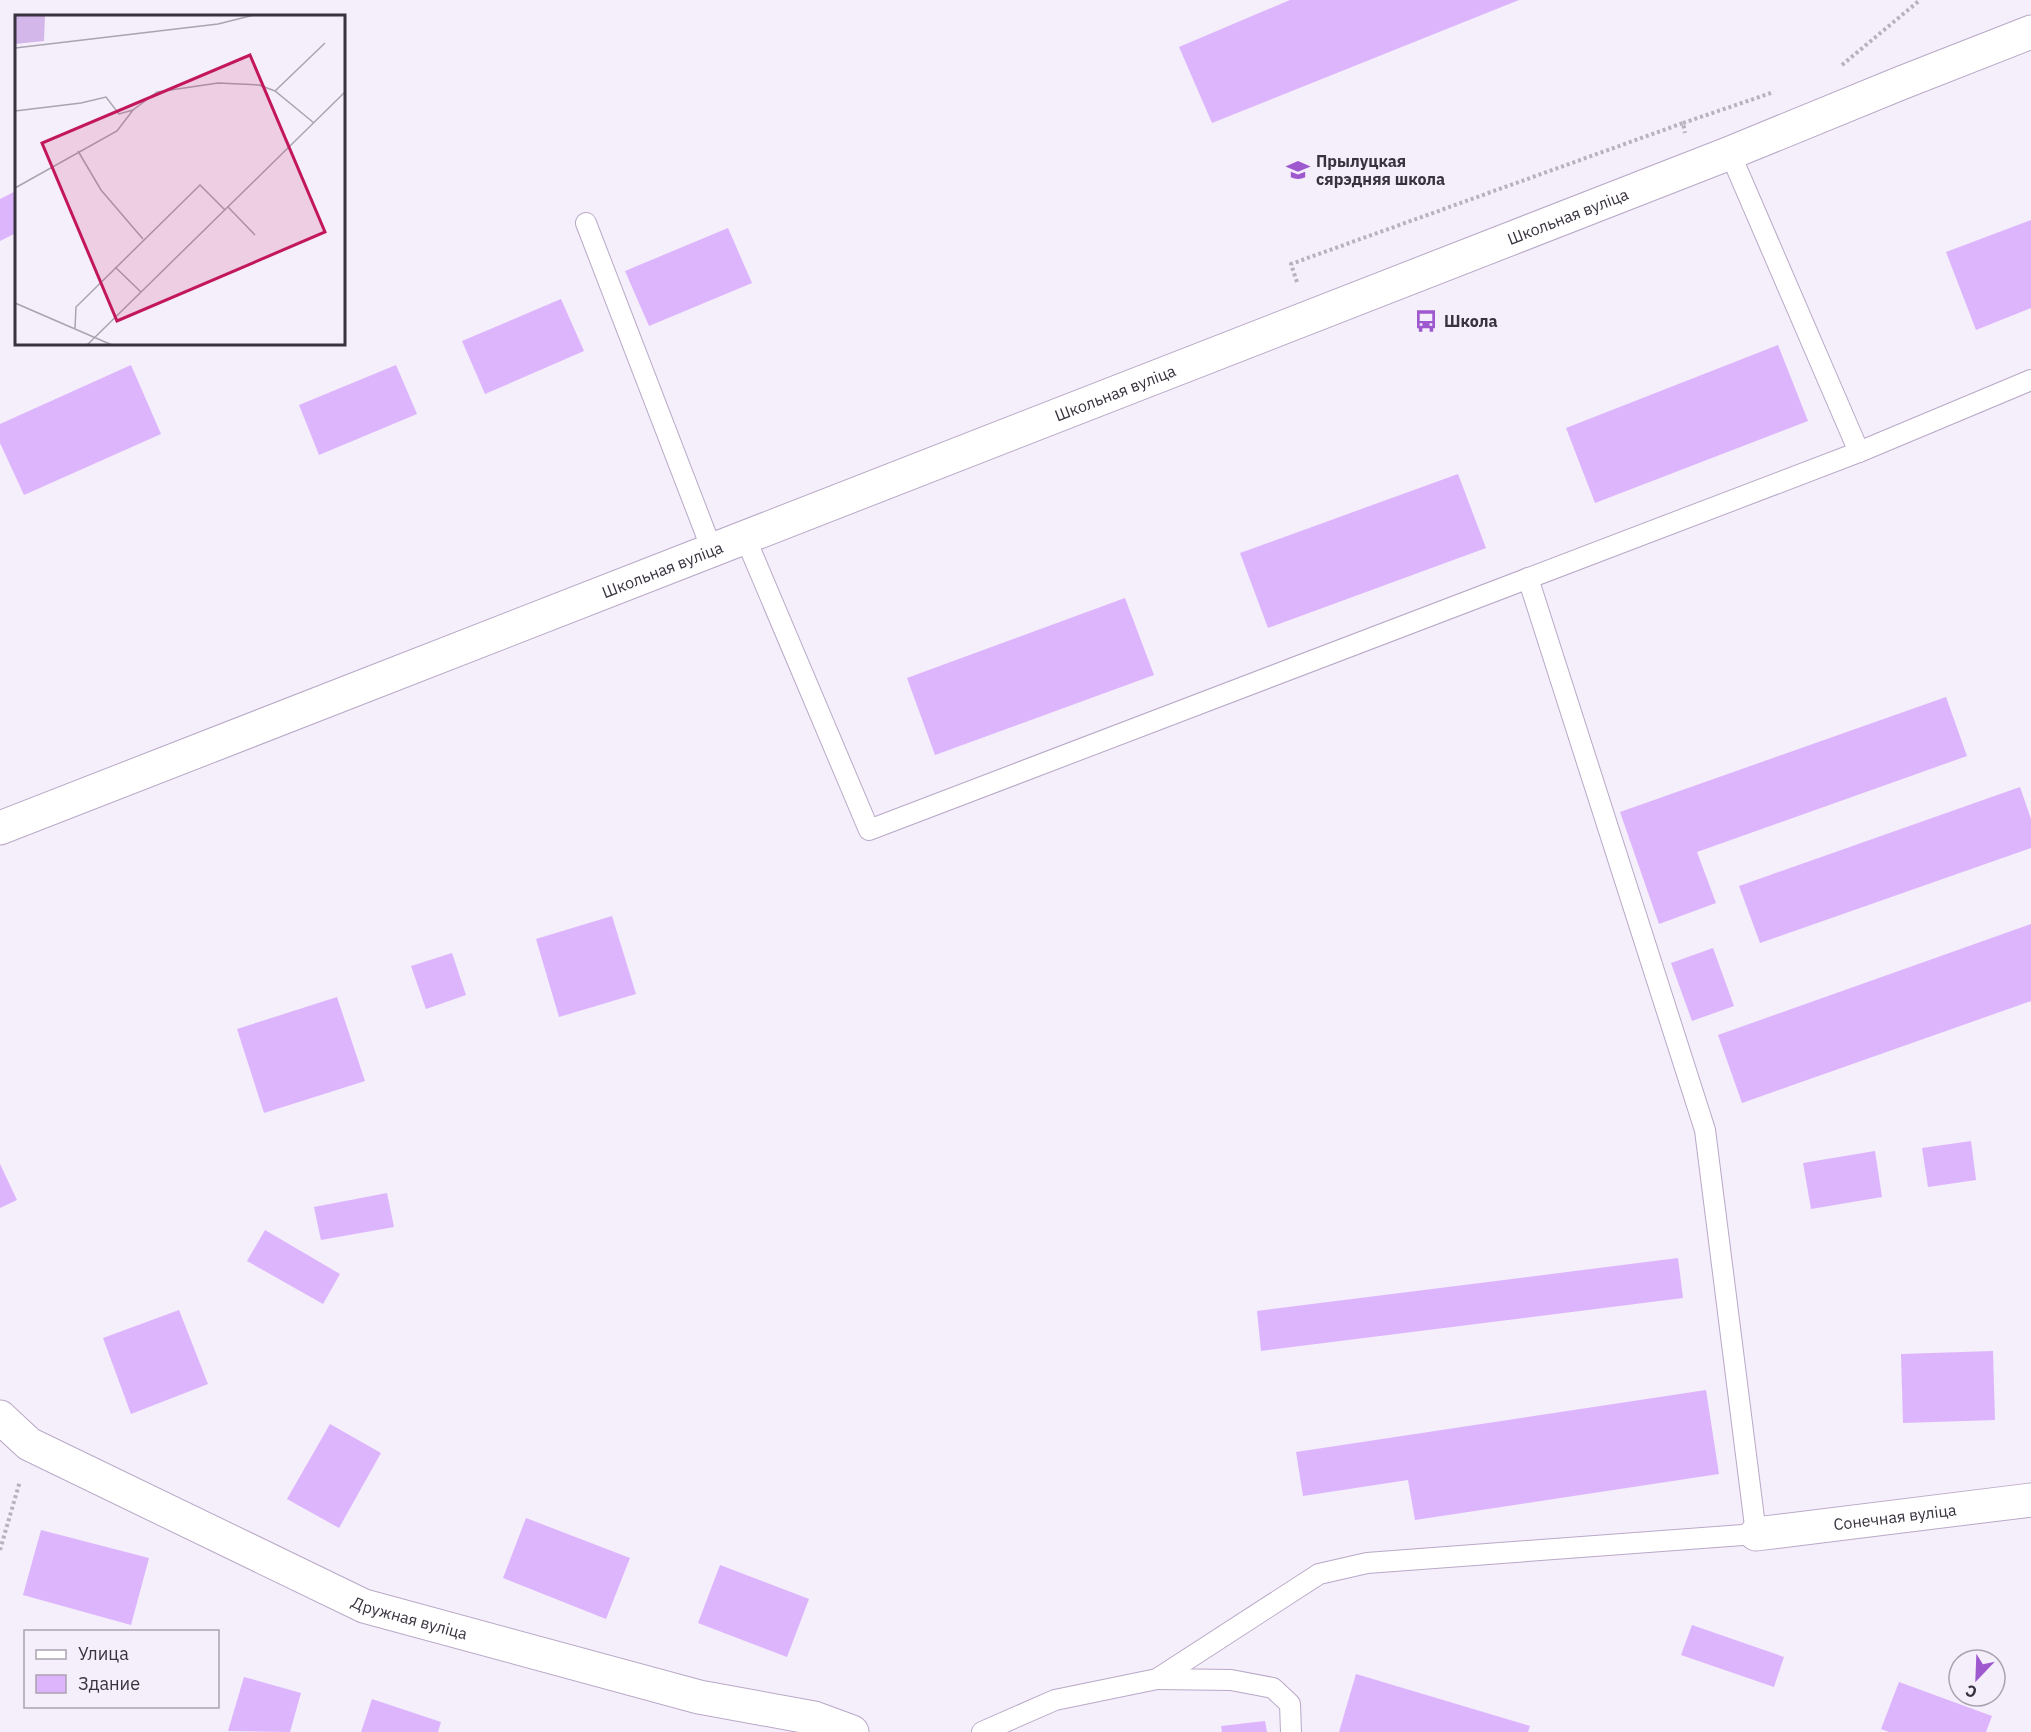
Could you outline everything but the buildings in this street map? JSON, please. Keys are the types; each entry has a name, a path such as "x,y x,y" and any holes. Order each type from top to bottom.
{"street":[{"name":"Школьная вуліца","path":"0,828 1730,153 1900,82 2031,32"},
{"name":"Дружная вуліца","path":"0,1417 29,1444 364,1606 699,1697 814,1718 852,1732"},
{"name":"Сонечная вуліца","path":"1756,1534 2031,1500"}],"lane":[{"path":"1730,153 1859,452"},
{"path":"586,223 712,550"},
{"path":"745,537 869,830 1859,452 2031,380"},
{"path":"1157,1679 1319,1574 1367,1563 1756,1534 1705,1130 1528,579"},
{"path":"982,1732 1055,1700 1157,1679 1231,1680 1273,1688 1290,1704 1291,1732"}],"path":[{"path":"1836,70 1920,0"},
{"path":"1683,123 1781,89"},
{"path":"0,1550 29,1444"}],"place":[{"name":"Прылуцкая сярэдняя школа","path":"1298,170"},
{"name":"Школа","path":"1426,321"}]}
